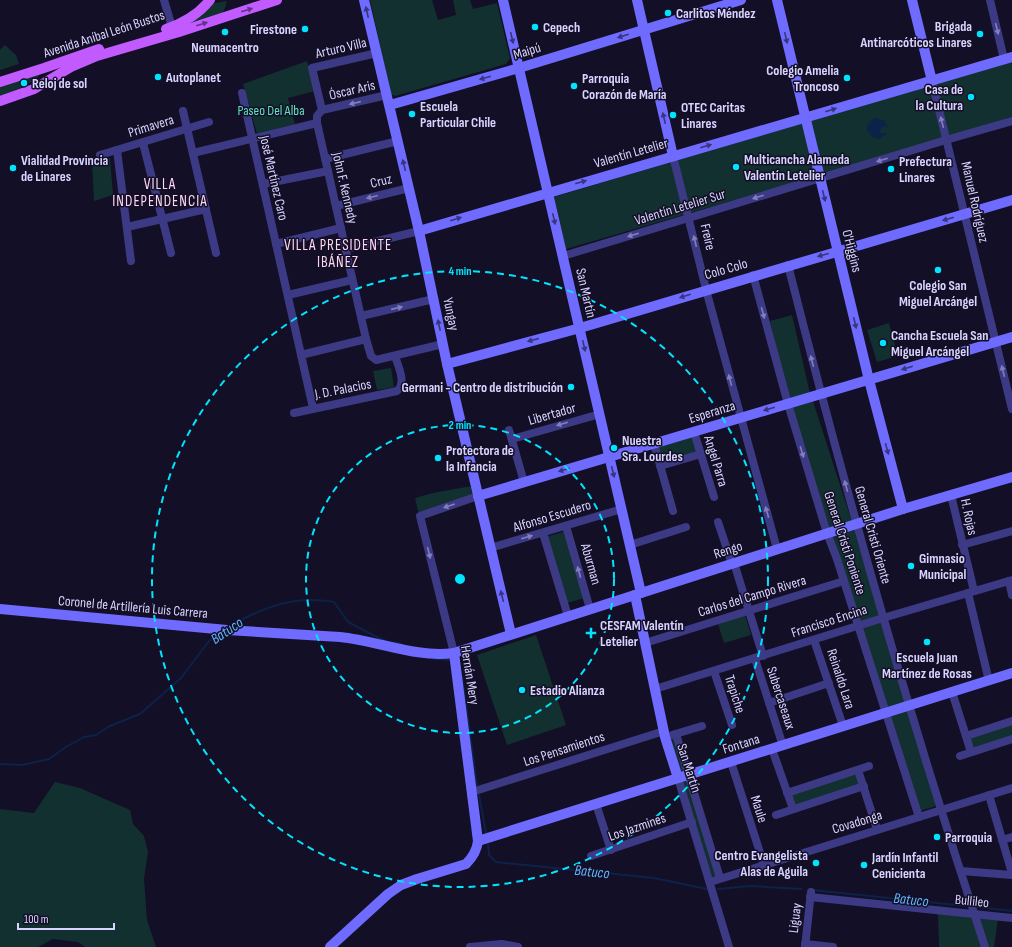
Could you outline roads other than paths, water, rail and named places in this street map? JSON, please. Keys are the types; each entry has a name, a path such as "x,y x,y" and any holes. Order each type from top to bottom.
{"main road":[{"name":"Avenida Aníbal León Bustos","path":"0,82 88,52 172,27 189,20 198,14 210,0"},
{"name":"Avenida Aníbal León Bustos","path":"0,101 23,94 44,84 71,67 97,56 179,32 277,0"},
{"name":"Yungay","path":"364,0 419,230 447,364 511,634"},
{"name":"San Martín","path":"503,0 630,545 645,643 664,734 683,777"},
{"name":"Freire","path":"637,0 673,156"},
{"name":"Maipú","path":"390,106 741,0"},
{"name":"O'Higgins","path":"777,0 869,380 903,509"},
{"name":"Manuel Rodríguez","path":"912,0 932,81"},
{"name":"Valentín Letelier","path":"419,230 1008,58"},
{"path":"44,68 46,76 44,84"},
{"name":"Colo Colo","path":"447,364 580,328 753,275 1012,200"},
{"name":"Esperanza","path":"478,496 1012,338"},
{"name":"Rengo","path":"454,653 826,533 1012,477"},
{"name":"Coronel de Artillería Luis Carrera","path":"0,609 222,630 340,637 358,639 419,653 454,653"},
{"name":"Hernán Mery","path":"454,653 478,841"},
{"name":"Fontana","path":"478,841 1012,673"},
{"path":"330,947 388,894 401,885 466,864 474,855 478,841"}],"street":[{"path":"164,0 172,27"},
{"path":"990,0 1008,58"},
{"name":"Arturo Villa","path":"322,110 312,68 376,53"},
{"name":"Manuel Rodríguez","path":"932,81 963,214 1012,409"},
{"name":"José Martínez Caro","path":"242,93 313,408"},
{"name":"Óscar Aris","path":"322,110 387,95"},
{"path":"193,153 317,123 317,116 322,110"},
{"path":"183,111 216,253"},
{"name":"Valentín Letelier Sur","path":"563,256 1012,121"},
{"name":"Primavera","path":"100,155 209,122"},
{"name":"John F. Kennedy","path":"317,123 352,280 371,356 376,360 395,356"},
{"path":"325,159 398,141"},
{"path":"143,142 171,253"},
{"path":"117,150 131,261"},
{"name":"Freire","path":"673,156 740,418 777,549"},
{"path":"263,184 328,171"},
{"name":"Cruz","path":"336,206 409,188"},
{"path":"127,227 206,209"},
{"path":"276,244 341,228"},
{"path":"345,249 419,230"},
{"name":"General Cristi Oriente","path":"788,265 821,394 883,618 909,706 985,947"},
{"name":"General Cristi Poniente","path":"753,275 788,404 826,533 837,559 857,626 919,817"},
{"path":"288,295 352,280"},
{"path":"361,316 434,299"},
{"path":"302,355 366,339"},
{"path":"395,356 443,344"},
{"name":"J. D. Palacios","path":"294,412 397,391 401,388 402,383 395,356"},
{"name":"Libertador","path":"512,439 600,414"},
{"path":"509,430 524,482"},
{"name":"Angel Parra","path":"694,432 714,497"},
{"path":"654,444 673,511"},
{"path":"660,466 701,454"},
{"name":"H. Rojas","path":"951,495 988,680"},
{"name":"Esperanza","path":"420,516 478,496"},
{"name":"Alfonso Escudero","path":"490,548 622,509"},
{"name":"Hernán Mery","path":"420,516 454,653"},
{"name":"Subercaseaux","path":"718,522 748,611 769,703 783,746"},
{"name":"Aburman","path":"566,526 590,609"},
{"path":"630,545 686,527"},
{"path":"962,545 1012,531"},
{"path":"543,533 568,616"},
{"name":"Carlos del Campo Rivera","path":"645,643 844,581"},
{"path":"1010,581 1012,595"},
{"name":"Francisco Encina","path":"655,690 883,618 1010,581"},
{"name":"Reinaldo Lara","path":"814,640 843,726"},
{"name":"Trapiche","path":"714,671 732,726"},
{"path":"769,703 829,683"},
{"path":"952,692 971,752"},
{"path":"966,736 1012,721"},
{"name":"Los Pensamientos","path":"472,792 664,734 676,734 702,726"},
{"name":"San Martín","path":"676,734 692,822 729,947"},
{"path":"960,756 1012,739"},
{"path":"772,749 793,809"},
{"name":"Maule","path":"730,762 764,865"},
{"path":"787,793 869,766"},
{"path":"858,770 878,830"},
{"name":"San Martín","path":"683,777 720,878"},
{"path":"776,815 864,786"},
{"name":"Covadonga","path":"710,882 1012,788"},
{"path":"961,871 1012,874 989,795"},
{"path":"596,804 611,850"},
{"name":"Los Jazmines","path":"591,856 692,822"},
{"path":"1002,840 1012,837"},
{"name":"Bullileo","path":"811,895 1012,918"},
{"name":"Liguay","path":"805,946 811,895"},
{"path":"470,947 502,944 518,947"},
{"path":"805,946 833,947"}],"water":[{"path":"877,118 885,121 889,129 886,126 882,127 880,131 881,133 887,134 879,139 872,137 867,130 870,122"}],"waterway":[{"name":"Batuco","path":"229,626 248,616 279,604 301,600 326,601 334,602 348,622 388,642 402,645"},
{"name":"Batuco","path":"0,764 22,765 49,759 84,737 96,735 110,726 140,714 181,678 209,641 219,633"},
{"name":"Batuco","path":"435,659 449,660"},
{"name":"Batuco","path":"462,677 477,785"},
{"name":"Batuco","path":"479,795 486,833"},
{"name":"Batuco","path":"488,844 489,855 496,862 654,878 707,889"},
{"name":"Batuco","path":"718,889 750,886 801,889"},
{"name":"Batuco","path":"812,890 966,906"},
{"name":"Batuco","path":"977,907 1012,911"}],"place":[{"name":"Carlitos Méndez","path":"668,13"},
{"name":"Cepech","path":"535,27"},
{"name":"Firestone","path":"305,29"},
{"name":"Neumacentro","path":"225,32"},
{"name":"Brigada Antinarcóticos Linares","path":"980,34"},
{"name":"Autoplanet","path":"158,77"},
{"name":"Colegio Amelia Troncoso","path":"847,78"},
{"name":"Reloj de sol","path":"24,83"},
{"name":"Parroquia Corazón de María","path":"574,86"},
{"name":"Casa de la Cultura","path":"971,97"},
{"name":"Escuela Particular Chile","path":"412,114"},
{"name":"OTEC Caritas Linares","path":"673,115"},
{"name":"Multicancha Alameda Valentín Letelier","path":"736,167"},
{"name":"Vialidad Provincia de Linares","path":"13,168"},
{"name":"Prefectura Linares","path":"891,169"},
{"name":"Colegio San Miguel Arcángel","path":"938,270"},
{"name":"Cancha Escuela San Miguel Arcángel","path":"883,343"},
{"name":"Germani - Centro de distribución","path":"571,387"},
{"name":"Nuestra Sra. Lourdes","path":"614,448"},
{"name":"Protectora de la Infancia","path":"438,458"},
{"name":"Gimnasio Municipal","path":"911,566"},
{"name":"CESFAM Valentín Letelier","path":"591,633"},
{"name":"Escuela Juan Martínez de Rosas","path":"927,642"},
{"name":"Estadio Alianza","path":"522,690"},
{"name":"Parroquia","path":"937,837"},
{"name":"Centro Evangelista Alas de Aguila","path":"816,863"},
{"name":"Jardín Infantil Cenicienta","path":"864,865"}],"district":[{"name":"VILLA INDEPENDENCIA","path":"160,192"},
{"name":"VILLA PRESIDENTE IBÁÑEZ","path":"338,254"}],"park label":[{"name":"Paseo Del Alba","path":"271,110"}]}
